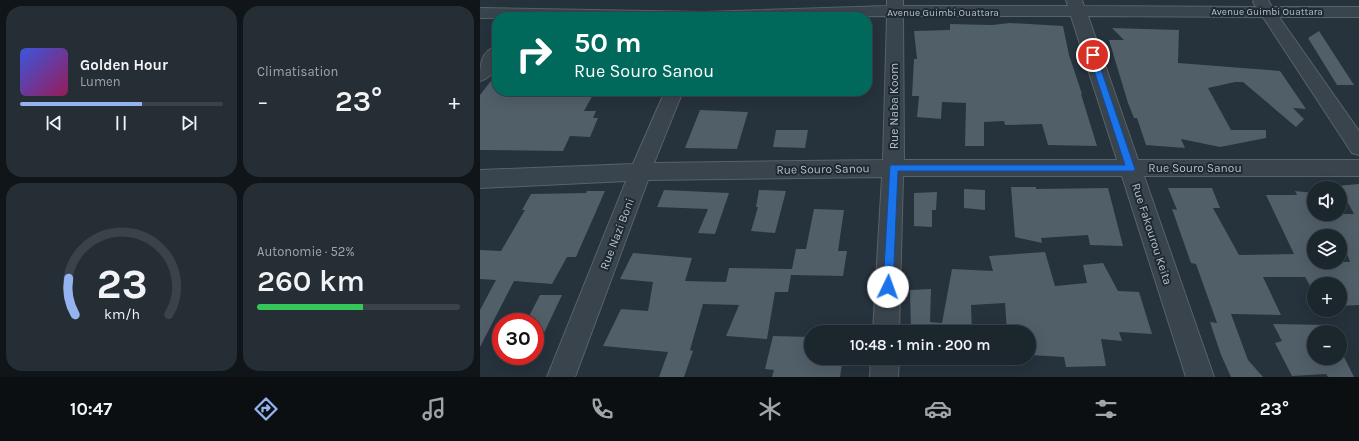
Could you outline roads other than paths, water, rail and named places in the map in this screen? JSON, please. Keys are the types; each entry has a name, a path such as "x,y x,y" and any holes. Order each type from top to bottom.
{"street":[{"path":"707,12 711,0"},
{"name":"Avenue Guimbi Ouattara","path":"791,12 895,6 1263,6 1359,12"},
{"name":"Rue Naba Koom","path":"886,325 894,168 895,6"},
{"name":"Rue Fakourou Keita","path":"1076,6 1200,377"},
{"path":"1263,6 1359,147"},
{"name":"Avenue Guimbi Ouattara","path":"480,13 492,14"},
{"path":"480,75 492,59"},
{"name":"Rue Nazi Boni","path":"561,377 640,172 672,96"},
{"name":"Rue Souro Sanou","path":"480,179 640,172 894,168 1359,168"},
{"path":"884,377 885,365"}]}
